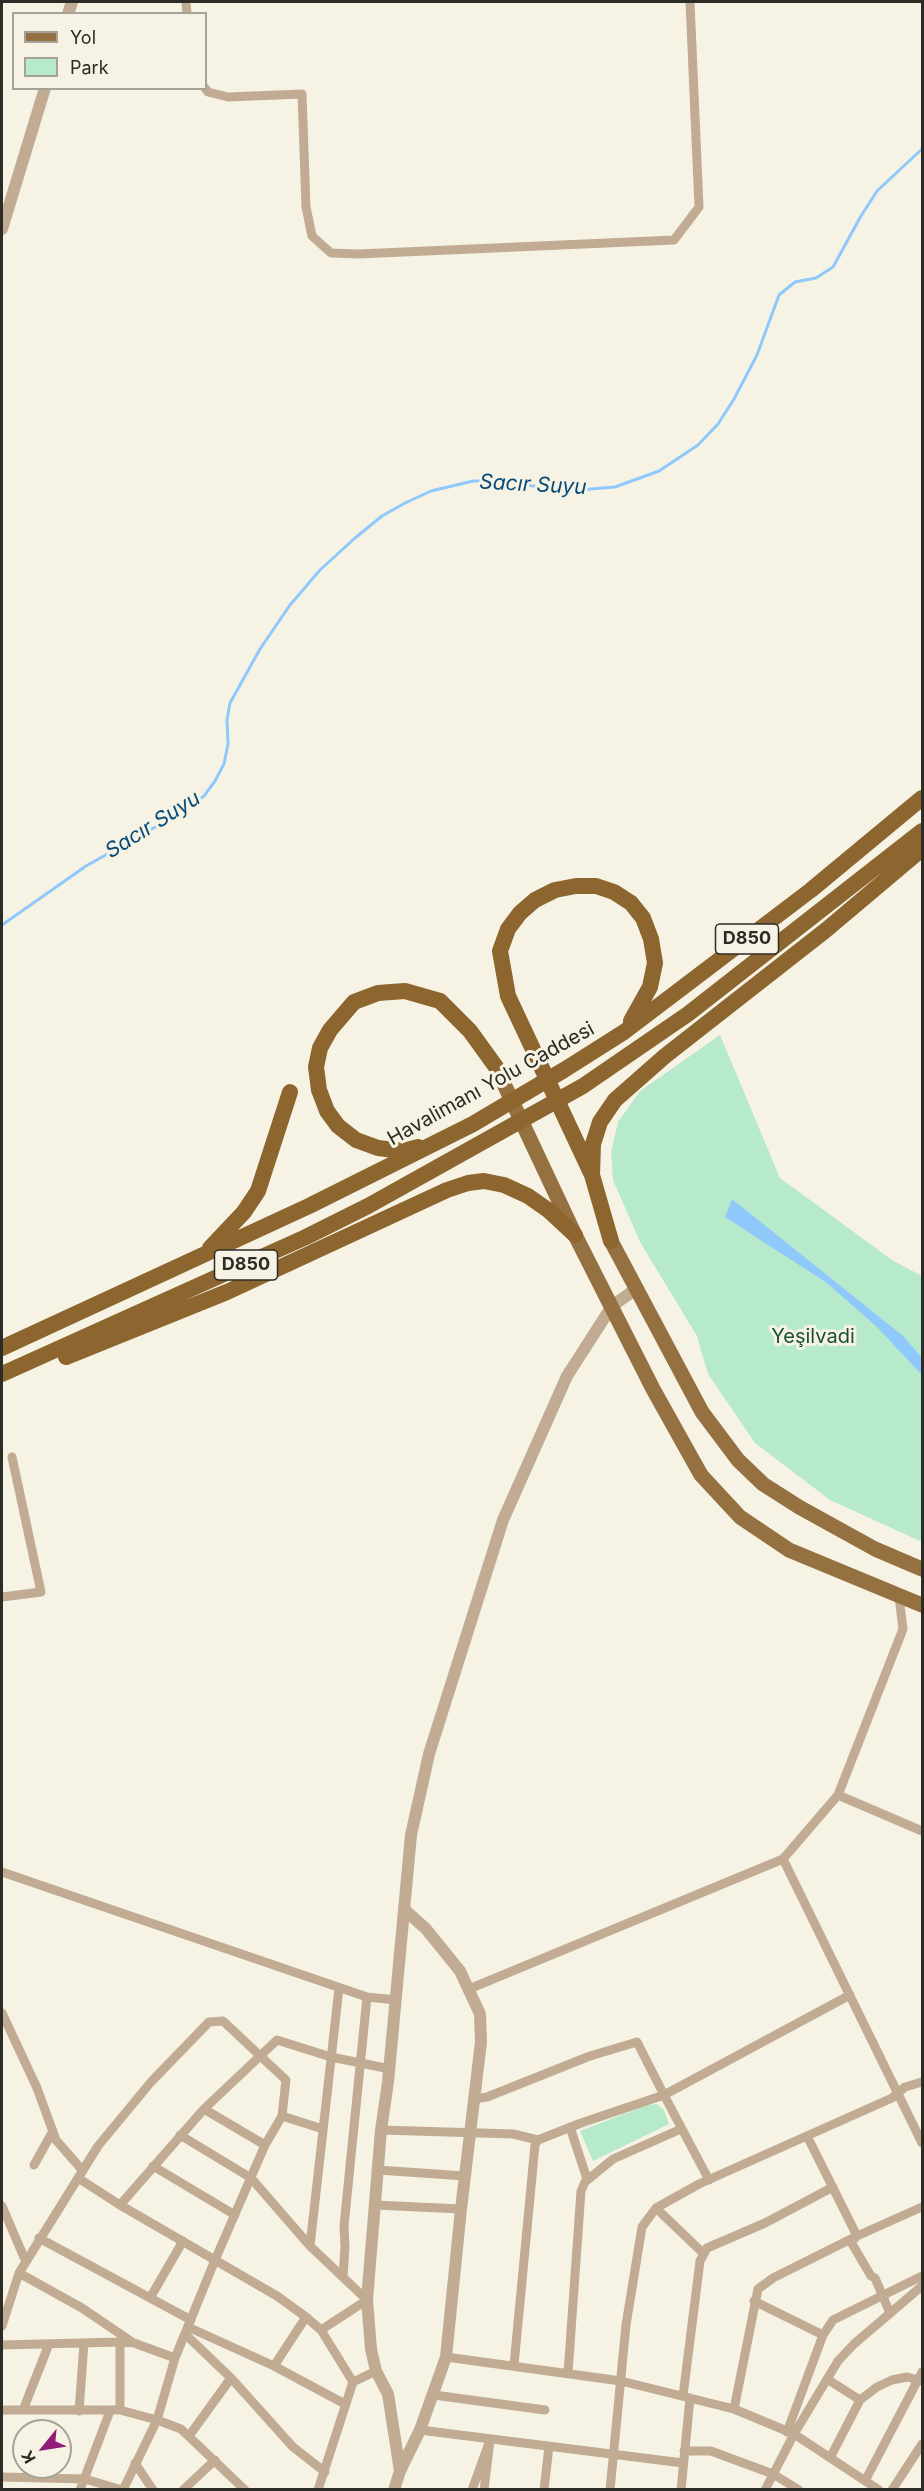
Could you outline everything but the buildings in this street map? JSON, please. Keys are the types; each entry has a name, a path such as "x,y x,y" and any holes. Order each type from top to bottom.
{"highway":[{"name":"Havalimanı Yolu Caddesi","path":"2,1348 200,1257 439,1141 473,1124 564,1070 624,1032 811,890 922,798"},
{"name":"D850","path":"3,1373 306,1237 583,1086 697,1006 922,831"},
{"path":"592,1174 593,1144 600,1122 615,1100 665,1056 826,930 922,849"},
{"path":"611,1241 592,1174 508,996 500,951 508,929 520,913 536,900 555,890 576,886 596,886 614,892 631,903 643,918 651,939 655,963 650,987 624,1032"},
{"path":"439,1141 403,1151 378,1148 356,1140 339,1126 327,1111 316,1067 320,1048 330,1030 354,1002 378,993 405,991 440,1001 470,1031 496,1067"},
{"path":"200,1257 244,1212 258,1191 290,1092"},
{"path":"3,1373 49,1364 227,1293 436,1195 468,1183 484,1181 504,1185 528,1196 575,1234"}],"main road":[{"path":"496,1067 575,1234 653,1389 700,1475 740,1516 789,1550 922,1605"},
{"path":"611,1241 702,1412 738,1460 763,1484 799,1507 874,1549 922,1569"}],"street":[{"path":"206,90 228,97 302,94 306,207 312,236 331,253 358,254 674,240 699,207 690,2"},
{"path":"2,229 44,90"},
{"path":"400,2471 388,2394 376,2371 371,2349 367,2300 381,2130 390,2069 411,1835 429,1754 503,1520 567,1376 612,1306 636,1289"},
{"path":"2,1597 41,1593 12,1456"},
{"path":"469,1989 783,1859 838,1796 903,1629 899,1597"},
{"path":"838,1796 922,1832"},
{"path":"783,1859 922,2143"},
{"path":"2,1872 339,1988 367,1997 396,2000"},
{"path":"394,2490 400,2471 434,2395 446,2357 481,2042 480,2014 460,1971 426,1929 405,1910"},
{"path":"310,2246 339,1988"},
{"path":"381,2130 513,2134 538,2140 664,2096 850,1995"},
{"path":"343,2277 344,2226 367,1997"},
{"path":"2,2013 29,2070 56,2140 81,2174 120,2205 277,2296 306,2317 321,2330 353,2382"},
{"path":"2,2326 19,2273 98,2146 151,2082 209,2022 223,2021 286,2080 282,2115 265,2145 215,2260 175,2358 157,2420 122,2490 85,2479 2,2477"},
{"path":"120,2205 180,2134 277,2040 331,2057 390,2069"},
{"path":"474,2098 487,2097 590,2056 637,2042 709,2180"},
{"path":"610,2490 626,2325 642,2227 656,2208 709,2180 892,2098 905,2087 922,2082"},
{"path":"204,2109 265,2145"},
{"path":"282,2115 323,2129"},
{"path":"570,2127 587,2179"},
{"path":"568,2373 581,2191 587,2179 613,2159 681,2129"},
{"path":"34,2165 53,2131"},
{"path":"180,2134 251,2178 310,2246 367,2300"},
{"path":"807,2136 857,2236"},
{"path":"514,2365 535,2145 538,2140"},
{"path":"153,2166 235,2215"},
{"path":"378,2170 465,2176"},
{"path":"681,2490 686,2397 700,2261 707,2248 765,2223 833,2187"},
{"path":"375,2205 461,2209"},
{"path":"2,2206 26,2262"},
{"path":"734,2409 758,2289 774,2278 857,2236 922,2207"},
{"path":"656,2208 704,2254"},
{"path":"857,2236 851,2242 883,2294 890,2313"},
{"path":"39,2238 150,2298 188,2327 293,2447 326,2472"},
{"path":"150,2298 183,2241"},
{"path":"19,2273 82,2308 134,2343 175,2358"},
{"path":"765,2490 791,2433 823,2335 833,2320 922,2276"},
{"path":"791,2433 838,2361 854,2344 922,2286"},
{"path":"321,2330 367,2300"},
{"path":"754,2301 823,2335"},
{"path":"274,2366 306,2317"},
{"path":"188,2327 274,2366 345,2404"},
{"path":"80,2490 115,2411 120,2342"},
{"path":"79,2411 84,2343"},
{"path":"2,2345 134,2343"},
{"path":"23,2410 49,2344"},
{"path":"446,2357 621,2381 734,2409 791,2433 866,2479 879,2490"},
{"path":"318,2490 326,2472 353,2382 376,2371"},
{"path":"830,2458 860,2400 877,2387 892,2380 907,2377 921,2378 866,2479"},
{"path":"189,2436 231,2378"},
{"path":"826,2379 860,2400"},
{"path":"434,2395 545,2410"},
{"path":"2,2410 115,2411 157,2420 181,2429 245,2490"},
{"path":"420,2430 683,2463"},
{"path":"472,2490 490,2440"},
{"path":"484,2490 490,2440"},
{"path":"892,2490 922,2444"},
{"path":"544,2490 549,2446"},
{"path":"684,2451 711,2451 773,2474 799,2490"},
{"path":"183,2490 215,2460"},
{"path":"135,2463 153,2490"}],"green space":[{"name":"Yeşilvadi","path":"720,1035 780,1178 892,1260 922,1276 922,1542 830,1500 755,1443 708,1374 697,1336 640,1242 613,1180 611,1152 618,1122 640,1091"},
{"path":"657,2104 664,2110 669,2124 593,2161 580,2131 647,2105"}],"water":[{"path":"732,1199 903,1336 922,1358 922,1375 877,1327 827,1283 725,1217"}],"waterway":[{"name":"Sacır Suyu","path":"2,925 86,866 173,817 204,796 224,764 228,744 227,720 230,703 260,649 290,605 320,570 382,516 431,491 473,481 501,481 566,491 615,487 659,471 698,445 718,424 734,399 757,355 779,295 795,282 816,278 833,267 877,191 922,149"}]}
